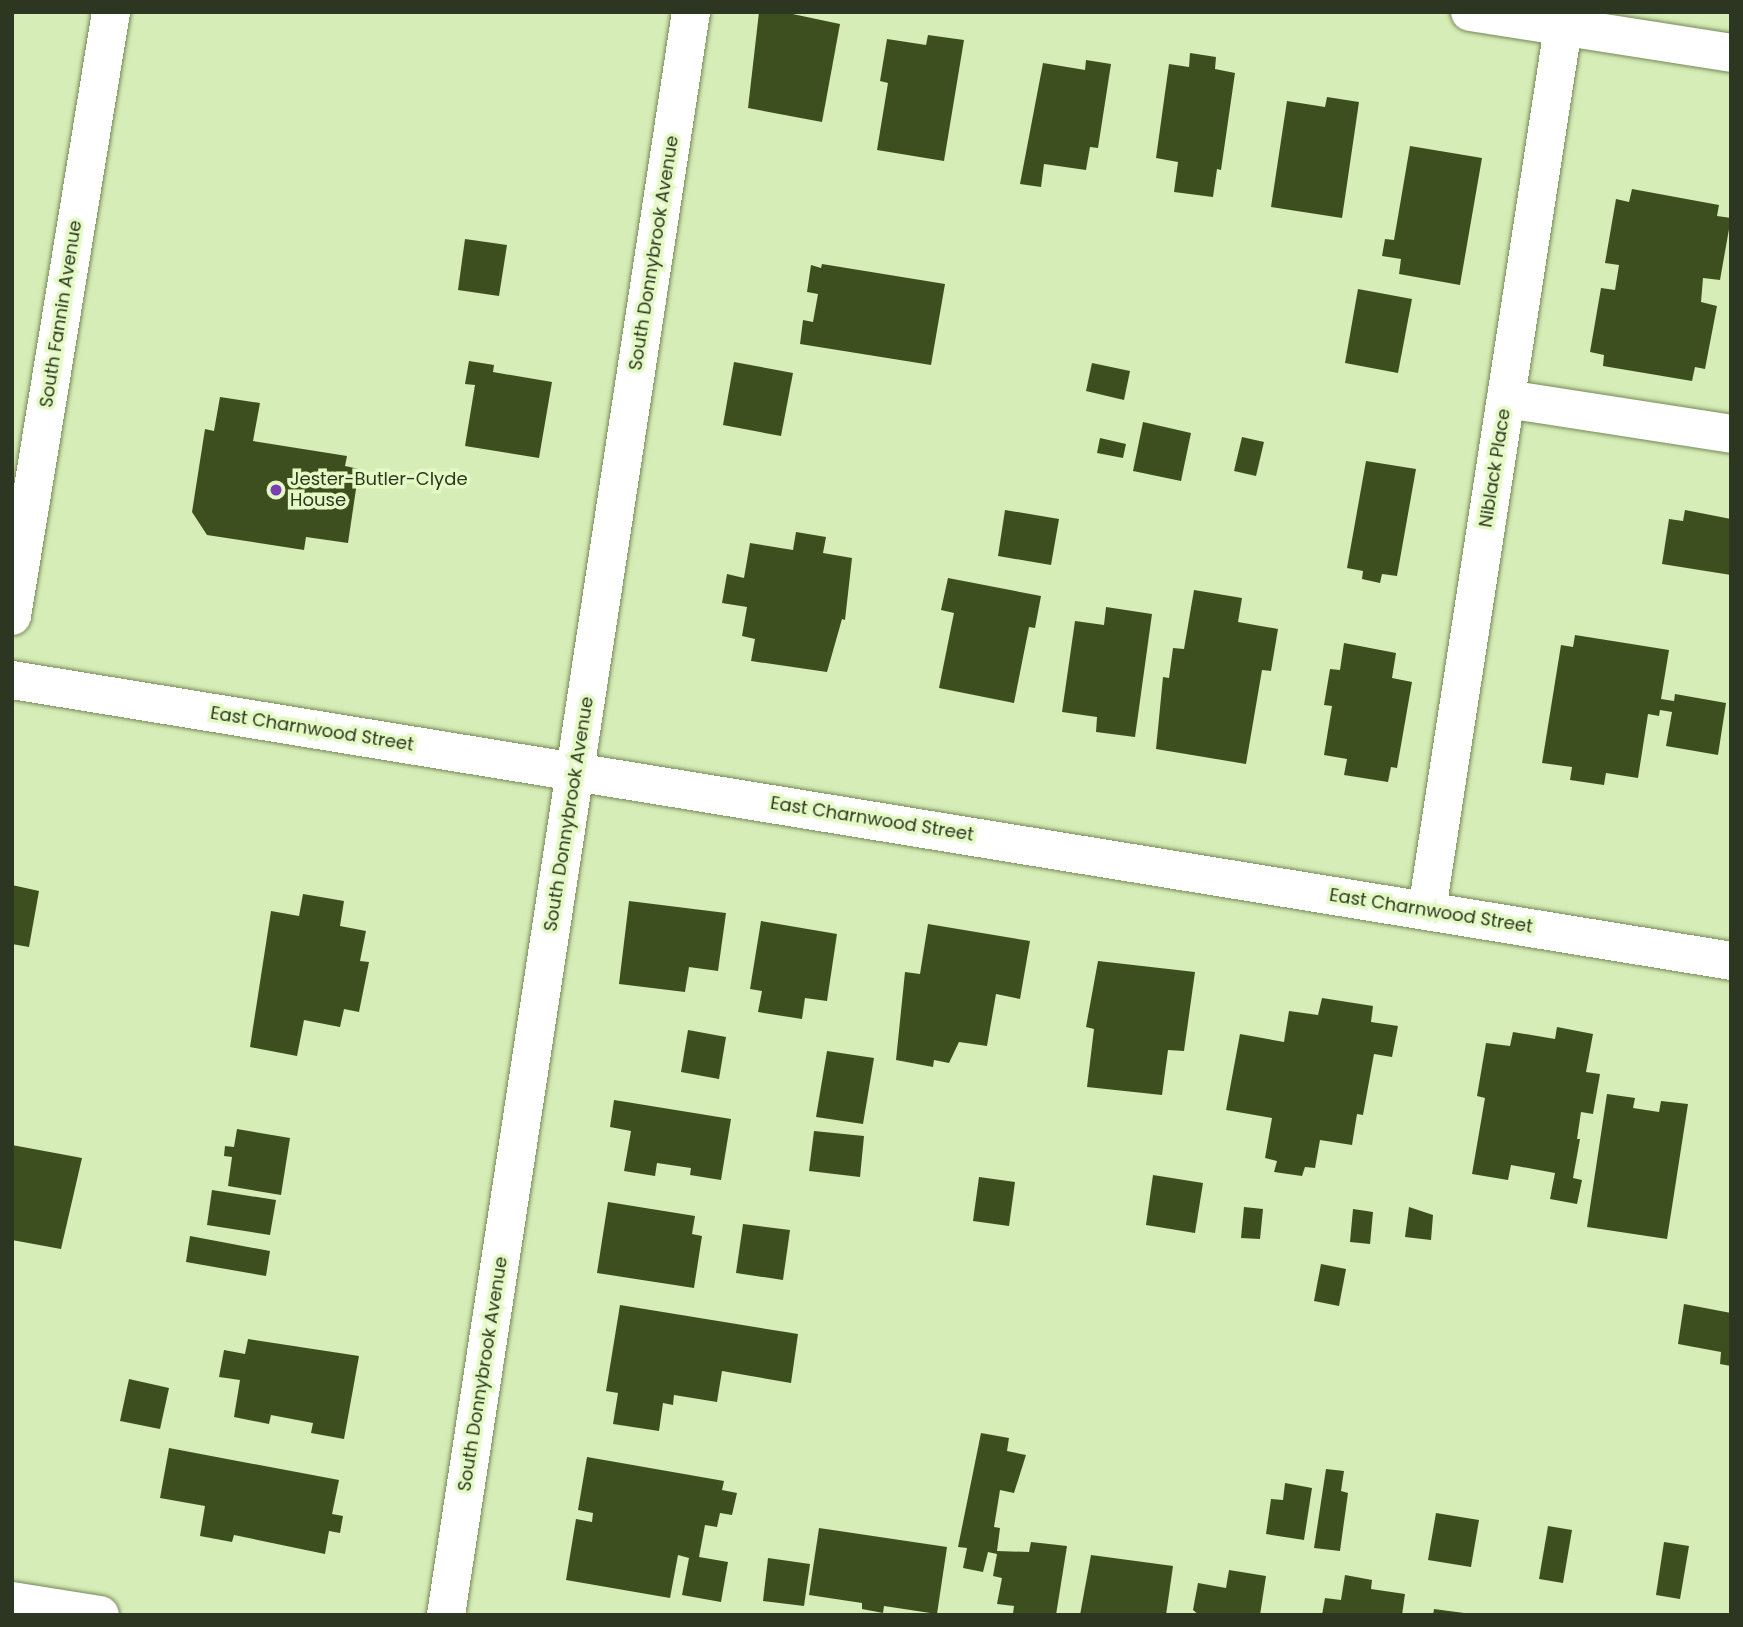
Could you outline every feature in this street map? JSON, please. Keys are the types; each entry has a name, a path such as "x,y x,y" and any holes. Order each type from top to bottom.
{"street":[{"name":"South Fannin Avenue","path":"12,616 111,12"},
{"name":"South Donnybrook Avenue","path":"446,1615 691,12"},
{"path":"1470,12 1563,27 1654,27 1731,53"},
{"name":"Niblack Place","path":"1427,910 1563,27"},
{"path":"1506,399 1731,434"},
{"name":"East Charnwood Street","path":"12,680 1731,961"},
{"path":"12,1601 100,1615"}],"building":[{"path":"759,12 783,12 840,24 822,122 748,108"},
{"path":"928,35 964,40 944,161 877,150 888,83 880,81 887,39 926,45"},
{"path":"1190,53 1216,57 1215,69 1235,73 1221,170 1217,169 1213,197 1174,192 1178,162 1156,158 1169,64 1189,67"},
{"path":"1086,60 1111,64 1098,148 1090,147 1086,170 1044,164 1041,187 1020,184 1043,63 1085,70"},
{"path":"1327,97 1359,102 1342,218 1271,207 1287,101 1325,107"},
{"path":"1410,146 1482,158 1460,285 1399,274 1401,259 1382,256 1385,239 1394,240"},
{"path":"1632,189 1719,205 1717,216 1731,218 1720,280 1703,278 1701,302 1717,306 1705,369 1695,367 1692,381 1603,366 1604,355 1590,352 1601,288 1615,290 1619,265 1605,263 1616,199 1629,202"},
{"path":"465,239 507,245 499,296 458,290"},
{"path":"822,264 945,284 931,365 800,344 803,320 813,322 818,294 807,292 811,265 821,268"},
{"path":"1358,289 1412,299 1398,373 1345,363"},
{"path":"469,361 494,365 493,372 552,382 539,458 465,446 475,385 465,384"},
{"path":"734,362 793,373 781,436 723,425"},
{"path":"1092,363 1130,371 1124,400 1086,391"},
{"name":"Jester-Butler-Clyde House","path":"220,397 260,403 253,441 347,456 345,466 359,469 348,543 306,537 304,550 207,535 192,512 205,429 214,431"},
{"path":"1143,422 1191,433 1181,481 1133,471"},
{"path":"1242,437 1264,442 1256,476 1234,471"},
{"path":"1100,438 1126,444 1123,458 1097,453"},
{"path":"1366,461 1416,469 1397,576 1382,574 1380,583 1362,579 1363,571 1347,568"},
{"path":"1005,510 1059,519 1051,565 998,556"},
{"path":"1685,510 1731,519 1731,575 1662,564 1669,519 1683,521"},
{"path":"796,532 826,537 823,553 852,558 845,620 842,619 827,672 751,661 755,639 742,636 747,607 722,603 727,574 744,578 750,543 793,550"},
{"path":"948,578 1041,596 1035,628 1029,627 1014,703 939,688 954,613 941,610"},
{"path":"1194,590 1242,598 1238,622 1278,629 1271,671 1262,670 1246,764 1156,749 1163,677 1169,678 1173,648 1184,649"},
{"path":"1106,607 1152,614 1135,737 1096,732 1097,717 1062,712 1075,621 1104,625"},
{"path":"1575,635 1669,650 1661,699 1674,701 1675,694 1726,703 1718,755 1666,746 1672,712 1660,710 1659,716 1648,714 1638,778 1606,773 1604,785 1570,780 1572,767 1542,763 1561,645 1573,647"},
{"path":"1344,643 1396,653 1392,678 1412,682 1397,768 1391,767 1388,782 1344,775 1347,759 1324,755 1332,706 1324,705 1330,669 1340,670"},
{"path":"12,885 39,891 29,947 12,944"},
{"path":"303,894 344,901 340,926 366,931 360,961 369,962 359,1012 344,1009 340,1027 304,1020 297,1056 250,1047 271,911 299,916"},
{"path":"629,901 726,913 718,971 689,967 685,992 619,984"},
{"path":"761,921 837,934 827,1001 805,998 802,1019 758,1012 762,991 750,989"},
{"path":"928,924 1030,941 1020,999 996,994 987,1046 959,1042 949,1063 934,1060 933,1067 896,1060 905,972 920,974"},
{"path":"1098,961 1195,972 1184,1051 1168,1050 1162,1095 1087,1087 1094,1029 1086,1027"},
{"path":"1322,998 1373,1006 1371,1022 1398,1026 1392,1057 1374,1054 1363,1115 1357,1114 1352,1145 1320,1140 1315,1168 1305,1167 1302,1176 1274,1172 1277,1161 1265,1158 1272,1118 1226,1110 1240,1034 1284,1042 1289,1011 1318,1015"},
{"path":"1557,1027 1593,1034 1586,1072 1600,1074 1593,1114 1581,1112 1577,1139 1580,1139 1573,1178 1582,1180 1577,1204 1550,1199 1555,1173 1511,1165 1508,1180 1472,1174 1485,1098 1477,1096 1486,1043 1510,1046 1513,1032 1555,1039"},
{"path":"688,1030 726,1037 719,1079 681,1072"},
{"path":"827,1051 874,1058 863,1124 816,1117"},
{"path":"1607,1094 1635,1098 1633,1108 1659,1112 1661,1101 1688,1104 1667,1239 1587,1227"},
{"path":"614,1100 731,1119 721,1180 690,1175 691,1168 657,1163 655,1176 624,1171 631,1131 610,1127"},
{"path":"237,1129 290,1138 281,1195 228,1186 232,1157 224,1156 225,1146 234,1147"},
{"path":"814,1131 864,1136 860,1177 809,1171"},
{"path":"12,1145 82,1158 61,1249 12,1240"},
{"path":"1153,1175 1203,1183 1195,1233 1146,1225"},
{"path":"979,1177 1015,1182 1009,1226 973,1221"},
{"path":"212,1190 276,1200 270,1235 207,1225"},
{"path":"608,1202 695,1216 692,1234 702,1236 694,1288 597,1273"},
{"path":"1244,1207 1263,1209 1260,1239 1241,1238"},
{"path":"1409,1207 1433,1215 1431,1240 1405,1237"},
{"path":"1353,1209 1373,1212 1370,1244 1350,1242"},
{"path":"743,1224 790,1230 783,1280 736,1273"},
{"path":"190,1236 270,1251 266,1276 186,1262"},
{"path":"1321,1264 1346,1269 1339,1306 1314,1301"},
{"path":"1684,1304 1731,1313 1731,1366 1720,1364 1721,1352 1678,1344"},
{"path":"620,1305 798,1334 791,1383 722,1371 717,1402 674,1395 673,1405 663,1403 659,1431 613,1424 618,1393 606,1391"},
{"path":"248,1339 359,1356 344,1439 311,1433 313,1423 271,1415 269,1424 234,1417 240,1380 219,1377 224,1350 245,1354"},
{"path":"129,1379 169,1388 160,1429 120,1421"},
{"path":"981,1433 1009,1438 1007,1451 1026,1455 1014,1493 1000,1490 994,1527 1000,1528 997,1551 1029,1552 1031,1542 1067,1546 1056,1615 1013,1614 1014,1606 997,1604 1002,1578 993,1576 997,1554 988,1552 983,1572 963,1568 967,1548 958,1547"},
{"path":"169,1448 339,1480 332,1514 343,1516 340,1533 329,1531 325,1554 234,1535 232,1542 200,1536 205,1506 160,1498"},
{"path":"587,1457 724,1481 722,1490 737,1493 732,1515 720,1513 717,1527 705,1525 699,1557 728,1562 721,1602 682,1595 689,1558 678,1555 670,1598 566,1580 576,1519 592,1522 593,1513 578,1510"},
{"path":"1326,1469 1344,1471 1341,1491 1348,1493 1340,1551 1314,1548"},
{"path":"1285,1483 1312,1488 1304,1540 1266,1534 1271,1499 1283,1500"},
{"path":"1436,1513 1479,1520 1471,1567 1428,1560"},
{"path":"1548,1526 1572,1530 1563,1583 1539,1579"},
{"path":"819,1528 947,1547 937,1614 884,1606 883,1613 862,1609 862,1603 809,1595"},
{"path":"1664,1542 1689,1546 1680,1599 1656,1595"},
{"path":"1091,1555 1173,1566 1166,1615 1080,1615"},
{"path":"768,1558 810,1564 804,1606 763,1601"},
{"path":"1229,1570 1266,1576 1260,1615 1199,1615 1193,1610 1198,1583 1226,1588"},
{"path":"1345,1575 1372,1580 1371,1589 1405,1594 1402,1615 1322,1615 1325,1598 1341,1600"},
{"path":"1434,1609 1464,1613 1433,1615"}],"place":[{"name":"Jester-Butler-Clyde House","path":"276,490"}]}
